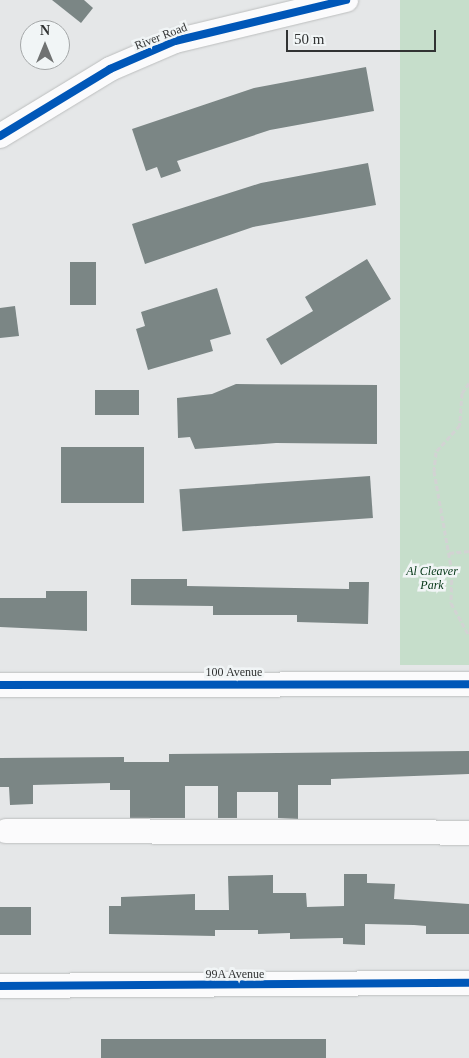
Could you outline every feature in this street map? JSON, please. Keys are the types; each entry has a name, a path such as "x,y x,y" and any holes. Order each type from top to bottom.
{"street":[{"name":"River Road","path":"0,136 110,69 175,41 346,0"},
{"name":"100 Avenue","path":"0,685 469,684"},
{"path":"6,831 469,833"},
{"name":"99A Avenue","path":"0,986 469,984"}],"path":[{"path":"469,383 462,393 460,425 436,452 438,501 449,553 451,603 469,634"},
{"path":"449,553 469,551"}],"green space":[{"name":"Al Cleaver Park","path":"400,0 469,0 469,665 400,665"}],"building":[{"path":"52,0 84,0 93,8 81,23"},
{"path":"366,67 374,111 270,130 177,161 181,171 161,178 157,167 146,171 132,129 254,88"},
{"path":"368,163 376,205 253,227 145,264 132,224 261,183"},
{"path":"367,259 391,299 281,365 266,339 313,311 305,297"},
{"path":"70,262 96,262 96,305 70,305"},
{"path":"217,288 231,334 210,340 213,351 148,370 136,329 145,326 141,312"},
{"path":"15,306 19,336 0,338 0,308"},
{"path":"236,384 377,385 377,444 276,443 195,449 190,437 178,438 177,398 212,394"},
{"path":"95,390 139,390 139,415 95,415"},
{"path":"61,447 144,447 144,503 61,503"},
{"path":"370,476 373,518 182,531 179,489"},
{"path":"131,579 187,579 187,586 349,589 349,582 369,582 368,624 297,622 297,615 213,615 213,606 131,605"},
{"path":"46,591 87,591 87,631 0,627 0,598 46,598"},
{"path":"469,751 469,774 331,779 331,785 298,785 298,819 278,818 278,792 237,792 237,818 218,818 218,786 185,786 185,818 130,818 130,790 110,790 110,783 33,785 33,804 10,805 9,787 0,787 0,758 124,757 124,762 169,762 169,754"},
{"path":"344,874 367,874 367,883 395,884 394,899 469,904 469,934 426,934 426,926 365,924 365,945 343,944 343,938 290,939 290,933 258,934 258,930 215,930 215,936 109,934 109,906 121,906 121,897 195,894 195,910 229,910 228,876 273,875 273,893 306,893 307,907 344,906"},
{"path":"0,907 31,907 31,935 0,935"},
{"path":"101,1039 326,1039 326,1058 101,1058"}],"cycle path":[{"path":"0,136 110,69 175,41 346,0"},
{"path":"0,685 469,684"},
{"path":"0,986 469,983"}]}
